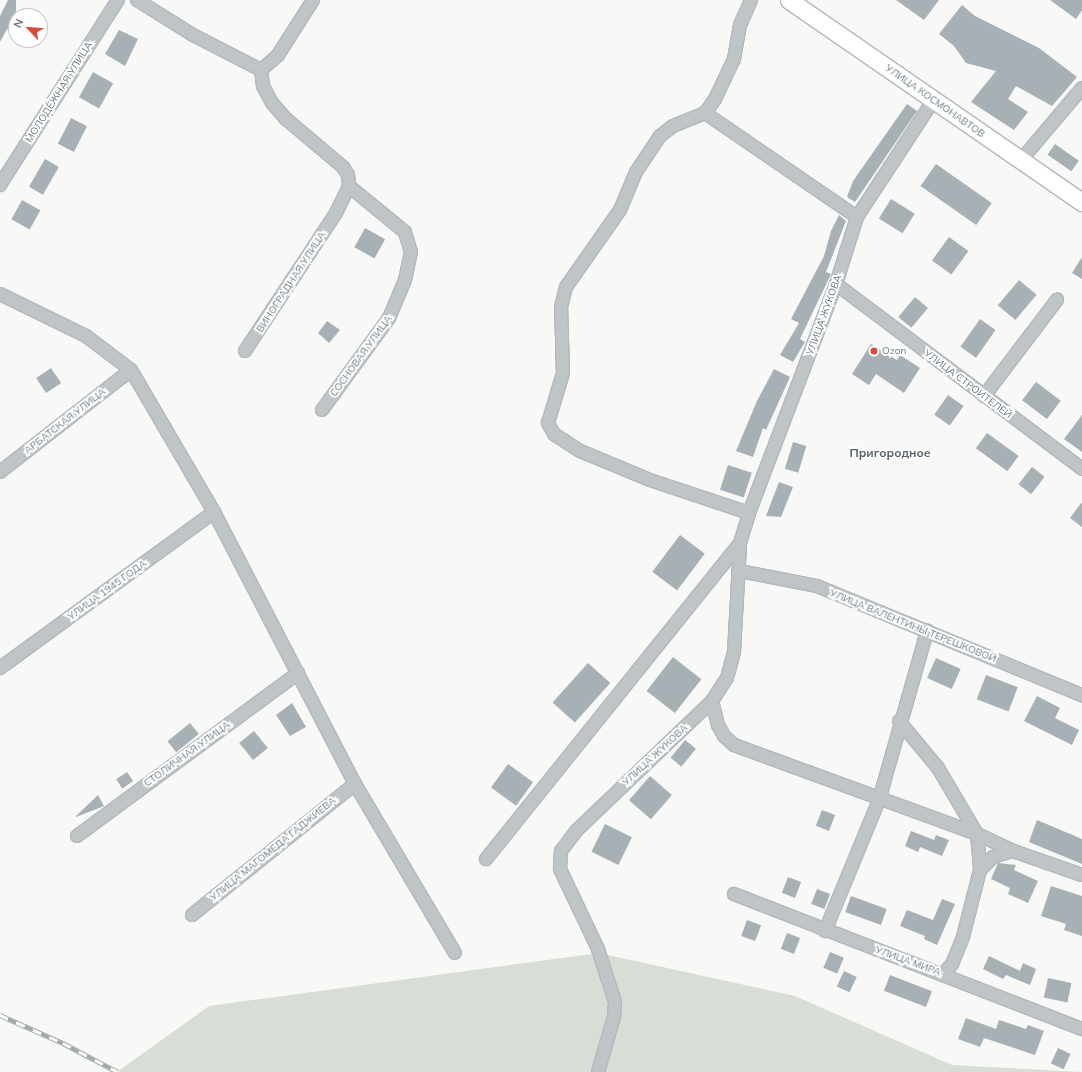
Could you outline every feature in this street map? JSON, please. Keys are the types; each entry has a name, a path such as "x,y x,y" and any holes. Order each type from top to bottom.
{"street":[{"name":"МОЛОДЁЖНАЯ УЛИЦА","path":"0,185 118,0"},
{"path":"137,0 193,35 261,70"},
{"path":"261,70 278,55 313,0"},
{"path":"750,513 650,480 580,451 554,434 548,424 563,373 560,308 566,288 620,210 636,172 660,136 673,126 704,113 726,79 734,59 740,24 751,0"},
{"name":"УЛИЦА КОСМОНАВТОВ","path":"789,0 933,101 1082,202"},
{"path":"261,70 263,86 272,104 286,119 344,167 348,175 349,186"},
{"path":"1021,160 1082,88"},
{"name":"УЛИЦА ЖУКОВА","path":"598,1072 614,1017 615,1002 598,949 560,869 560,852 576,831 712,701 727,678 734,652 740,571 740,542 750,513 836,284 857,217 933,101"},
{"path":"704,113 857,217"},
{"name":"ВИНОГРАДНАЯ УЛИЦА","path":"245,351 336,213 349,186"},
{"name":"СОСНОВАЯ УЛИЦА","path":"322,410 389,318 405,280 411,252 405,232 349,186"},
{"name":"УЛИЦА СТРОИТЕЛЕЙ","path":"836,284 1082,469"},
{"path":"3,299 86,336 131,370 214,512 298,672 354,784 455,953"},
{"path":"984,396 1057,300"},
{"name":"АРБАТСКАЯ УЛИЦА","path":"0,472 131,370"},
{"name":"УЛИЦА 1945 ГОДА","path":"0,668 214,512"},
{"name":"УЛИЦА ЖУКОВА","path":"486,859 740,542"},
{"name":"УЛИЦА ВАЛЕНТИНЫ ТЕРЕШКОВОЙ","path":"740,571 817,586 1082,695"},
{"path":"825,931 879,800 899,721 927,631"},
{"name":"СТОЛИЧНАЯ УЛИЦА","path":"77,836 298,672"},
{"path":"712,701 718,725 724,736 734,745 879,800 978,834 1013,851 1082,875"},
{"path":"899,721 938,768 978,834 980,870 963,937 952,964 943,974"},
{"name":"УЛИЦА МАГОМЕДА ГАДЖИЕВА","path":"192,915 354,784"},
{"path":"980,870 993,857 1013,851"},
{"name":"УЛИЦА МИРА","path":"734,894 825,931 943,974 1082,1029"}],"shaded area":[{"path":"599,953 795,996 952,1065 1082,1072 117,1072 209,1006"}],"building":[{"path":"8,0 16,0 16,8 8,8 8,30 7,29 0,42 0,16"},
{"path":"896,0 939,0 924,20"},
{"path":"1050,0 1082,0 1082,10 1076,19"},
{"path":"962,5 975,16 1039,48 1077,77 1052,106 1016,86 1008,99 1028,112 1014,130 971,102 996,71 966,63 954,46 939,34"},
{"path":"119,30 138,39 125,66 105,54"},
{"path":"93,72 113,83 99,109 79,97"},
{"path":"907,104 917,111 855,202 847,197 853,181"},
{"path":"71,118 87,126 74,152 58,144"},
{"path":"1055,144 1079,161 1071,171 1048,155"},
{"path":"45,159 59,167 43,195 29,187"},
{"path":"936,164 992,203 976,225 921,186"},
{"path":"891,199 915,214 903,233 879,219"},
{"path":"22,200 40,210 30,229 11,219"},
{"path":"839,215 846,221 826,272 831,274 800,339 805,342 793,362 780,355 799,323 791,319 824,256 831,231"},
{"path":"365,228 385,239 374,258 354,247"},
{"path":"949,237 968,251 951,275 932,260"},
{"path":"1082,257 1082,279 1072,273"},
{"path":"1019,280 1037,295 1015,320 998,305"},
{"path":"915,297 928,308 911,328 898,317"},
{"path":"980,319 996,330 976,358 960,347"},
{"path":"327,321 340,330 329,343 318,333"},
{"path":"871,344 897,360 900,355 920,368 904,393 876,374 869,385 852,374"},
{"path":"51,368 61,383 46,393 36,378"},
{"path":"774,369 790,377 766,430 763,428 753,457 736,451 757,401"},
{"path":"1036,382 1061,401 1047,419 1022,400"},
{"path":"948,395 964,406 950,426 934,415"},
{"path":"1082,415 1082,452 1064,439"},
{"path":"987,433 1019,456 1007,471 976,448"},
{"path":"793,442 806,446 798,473 785,469"},
{"path":"728,465 752,473 744,497 720,490"},
{"path":"1032,467 1045,477 1031,494 1018,484"},
{"path":"779,482 793,487 781,517 766,516"},
{"path":"1082,502 1082,527 1070,518"},
{"path":"680,535 705,554 677,590 652,572"},
{"path":"673,657 701,679 675,713 647,691"},
{"path":"936,658 961,669 952,689 927,678"},
{"path":"588,663 610,683 575,722 553,702"},
{"path":"986,675 1018,687 1008,711 977,699"},
{"path":"1037,696 1060,708 1055,718 1079,730 1072,745 1024,721"},
{"path":"292,703 306,727 290,736 276,715"},
{"path":"190,723 199,734 176,752 167,741"},
{"path":"254,731 268,748 253,760 239,743"},
{"path":"685,740 696,749 681,767 671,758"},
{"path":"508,764 533,782 516,806 491,787"},
{"path":"127,772 133,781 122,788 116,779"},
{"path":"650,776 672,795 651,819 629,800"},
{"path":"98,795 104,806 76,817 76,816"},
{"path":"822,810 835,815 829,831 816,826"},
{"path":"1037,820 1082,839 1082,864 1029,842"},
{"path":"605,824 632,837 618,865 591,852"},
{"path":"911,831 934,840 936,835 949,840 942,856 920,847 918,852 905,846"},
{"path":"998,863 1016,865 1014,870 1038,881 1028,903 1008,894 1010,888 991,879"},
{"path":"788,877 801,882 795,898 782,893"},
{"path":"1051,886 1082,896 1082,936 1064,930 1066,924 1041,916"},
{"path":"817,889 830,894 824,909 811,904"},
{"path":"851,896 887,909 881,925 845,912"},
{"path":"942,899 955,904 937,945 924,939 925,936 900,926 907,910 933,920"},
{"path":"747,920 761,925 755,941 741,936"},
{"path":"787,933 800,938 794,954 781,949"},
{"path":"830,952 844,958 837,974 823,968"},
{"path":"989,956 1020,971 1023,963 1036,969 1030,985 1006,975 1003,979 983,969"},
{"path":"844,971 857,977 850,992 837,986"},
{"path":"890,975 932,991 926,1007 884,991"},
{"path":"1048,978 1071,983 1067,1003 1044,998"},
{"path":"966,1018 996,1029 999,1020 1026,1029 1028,1025 1044,1031 1035,1055 984,1038 980,1047 958,1039"},
{"path":"1058,1048 1071,1054 1064,1069 1051,1063"}],"railway":[{"path":"0,1015 63,1043 118,1072"}],"place":[{"name":"Ozon","path":"874,351"}],"district":[{"name":"Пригородное","path":"890,453"}]}
